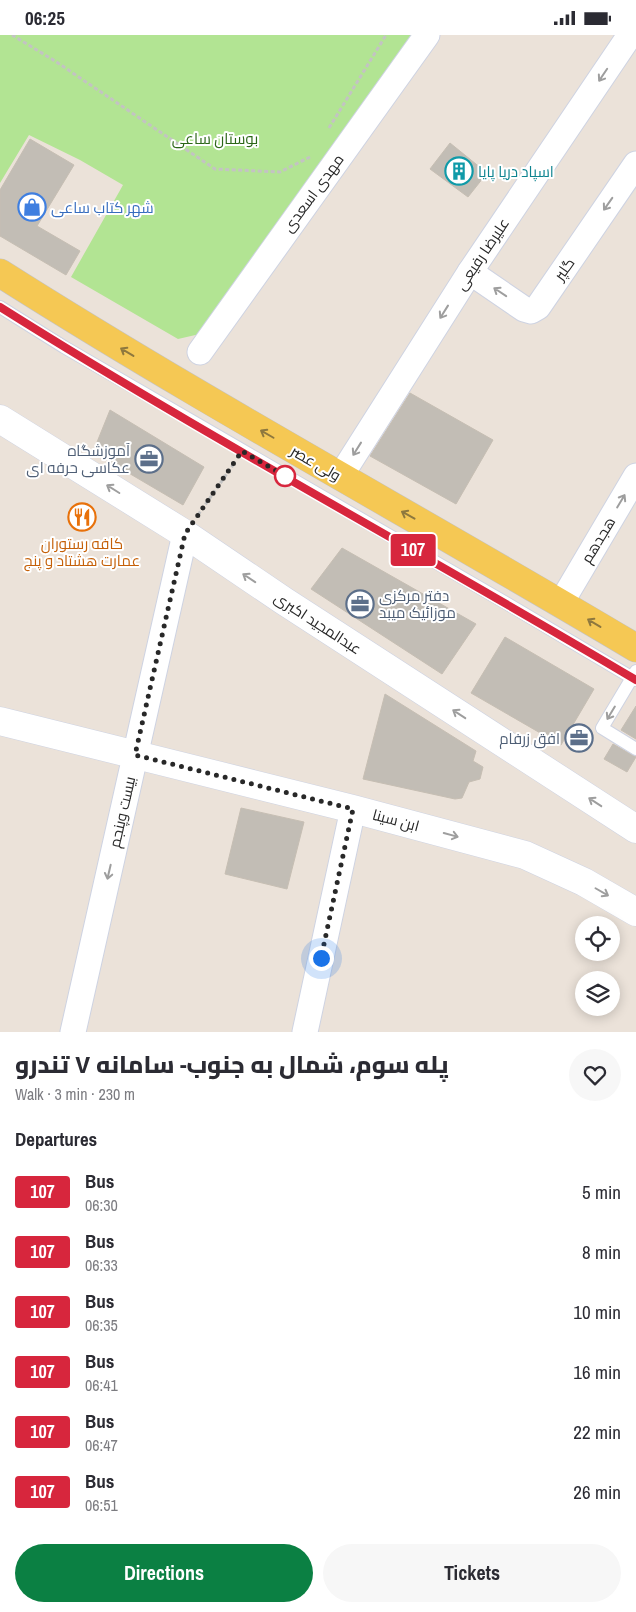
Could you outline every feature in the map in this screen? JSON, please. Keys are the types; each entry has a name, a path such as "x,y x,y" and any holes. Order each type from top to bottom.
{"main road":[{"name":"ولی عصر","path":"0,273 179,384 636,647"}],"street":[{"name":"مهدی اسعدی","path":"200,352 427,35"},
{"name":"علیرضا رفیعی","path":"340,477 470,272 630,35"},
{"name":"گلپر","path":"470,272 524,309 531,311 538,307 636,164"},
{"name":"عبدالمجید اکبری","path":"0,419 185,534 284,601 636,829"},
{"name":"هجدهم","path":"561,603 636,476"},
{"name":"بیست وپنجم","path":"73,1032 185,534"},
{"name":"ابن سینا","path":"0,721 353,809 525,855 584,882 636,912"},
{"path":"305,1032 353,809"}],"lane":[{"path":"0,307 72,352 242,451 635,676 602,728 636,749"}],"path":[{"path":"12,35 55,61 215,169 280,172 312,156"},
{"path":"327,132 386,35"},
{"path":"185,534 242,451"}],"green space":[{"name":"بوستان ساعی","path":"0,35 415,35 204,333 178,339 71,277 123,185 80,160 29,135 0,183"}],"building":[{"path":"30,139 74,165 37,226 80,251 66,275 0,236 0,190"},
{"name":"اسپاد دریا پایا","path":"450,143 487,173 468,197 430,169"},
{"path":"410,393 493,440 456,504 370,456"},
{"name":"آموزشگاه عکاسی حرفه ای","path":"110,410 204,467 183,505 93,452"},
{"path":"342,548 476,624 442,674 311,589"},
{"path":"505,637 594,689 561,745 471,693"},
{"path":"385,694 476,751 473,761 483,767 480,779 469,782 462,798 455,799 363,779"},
{"path":"636,706 636,739 621,730"},
{"path":"613,744 636,757 627,772 604,759"},
{"path":"241,808 304,822 287,889 225,874"}],"bus line":[{"name":"107","path":"0,307 79,356 636,680"}],"place":[{"name":"اسپاد دریا پایا","path":"459,171"},
{"name":"شهر کتاب ساعی","path":"32,207"},
{"name":"آموزشگاه عکاسی حرفه ای","path":"149,459"},
{"name":"کافه رستوران عمارت هشتاد و پنج","path":"82,517"},
{"name":"دفتر مرکزی موزائیک میبد","path":"360,604"},
{"name":"افق زرفام","path":"579,738"}],"route":[{"path":"285,476 292,480 242,451 185,534 135,755 353,809 321,958"}]}
